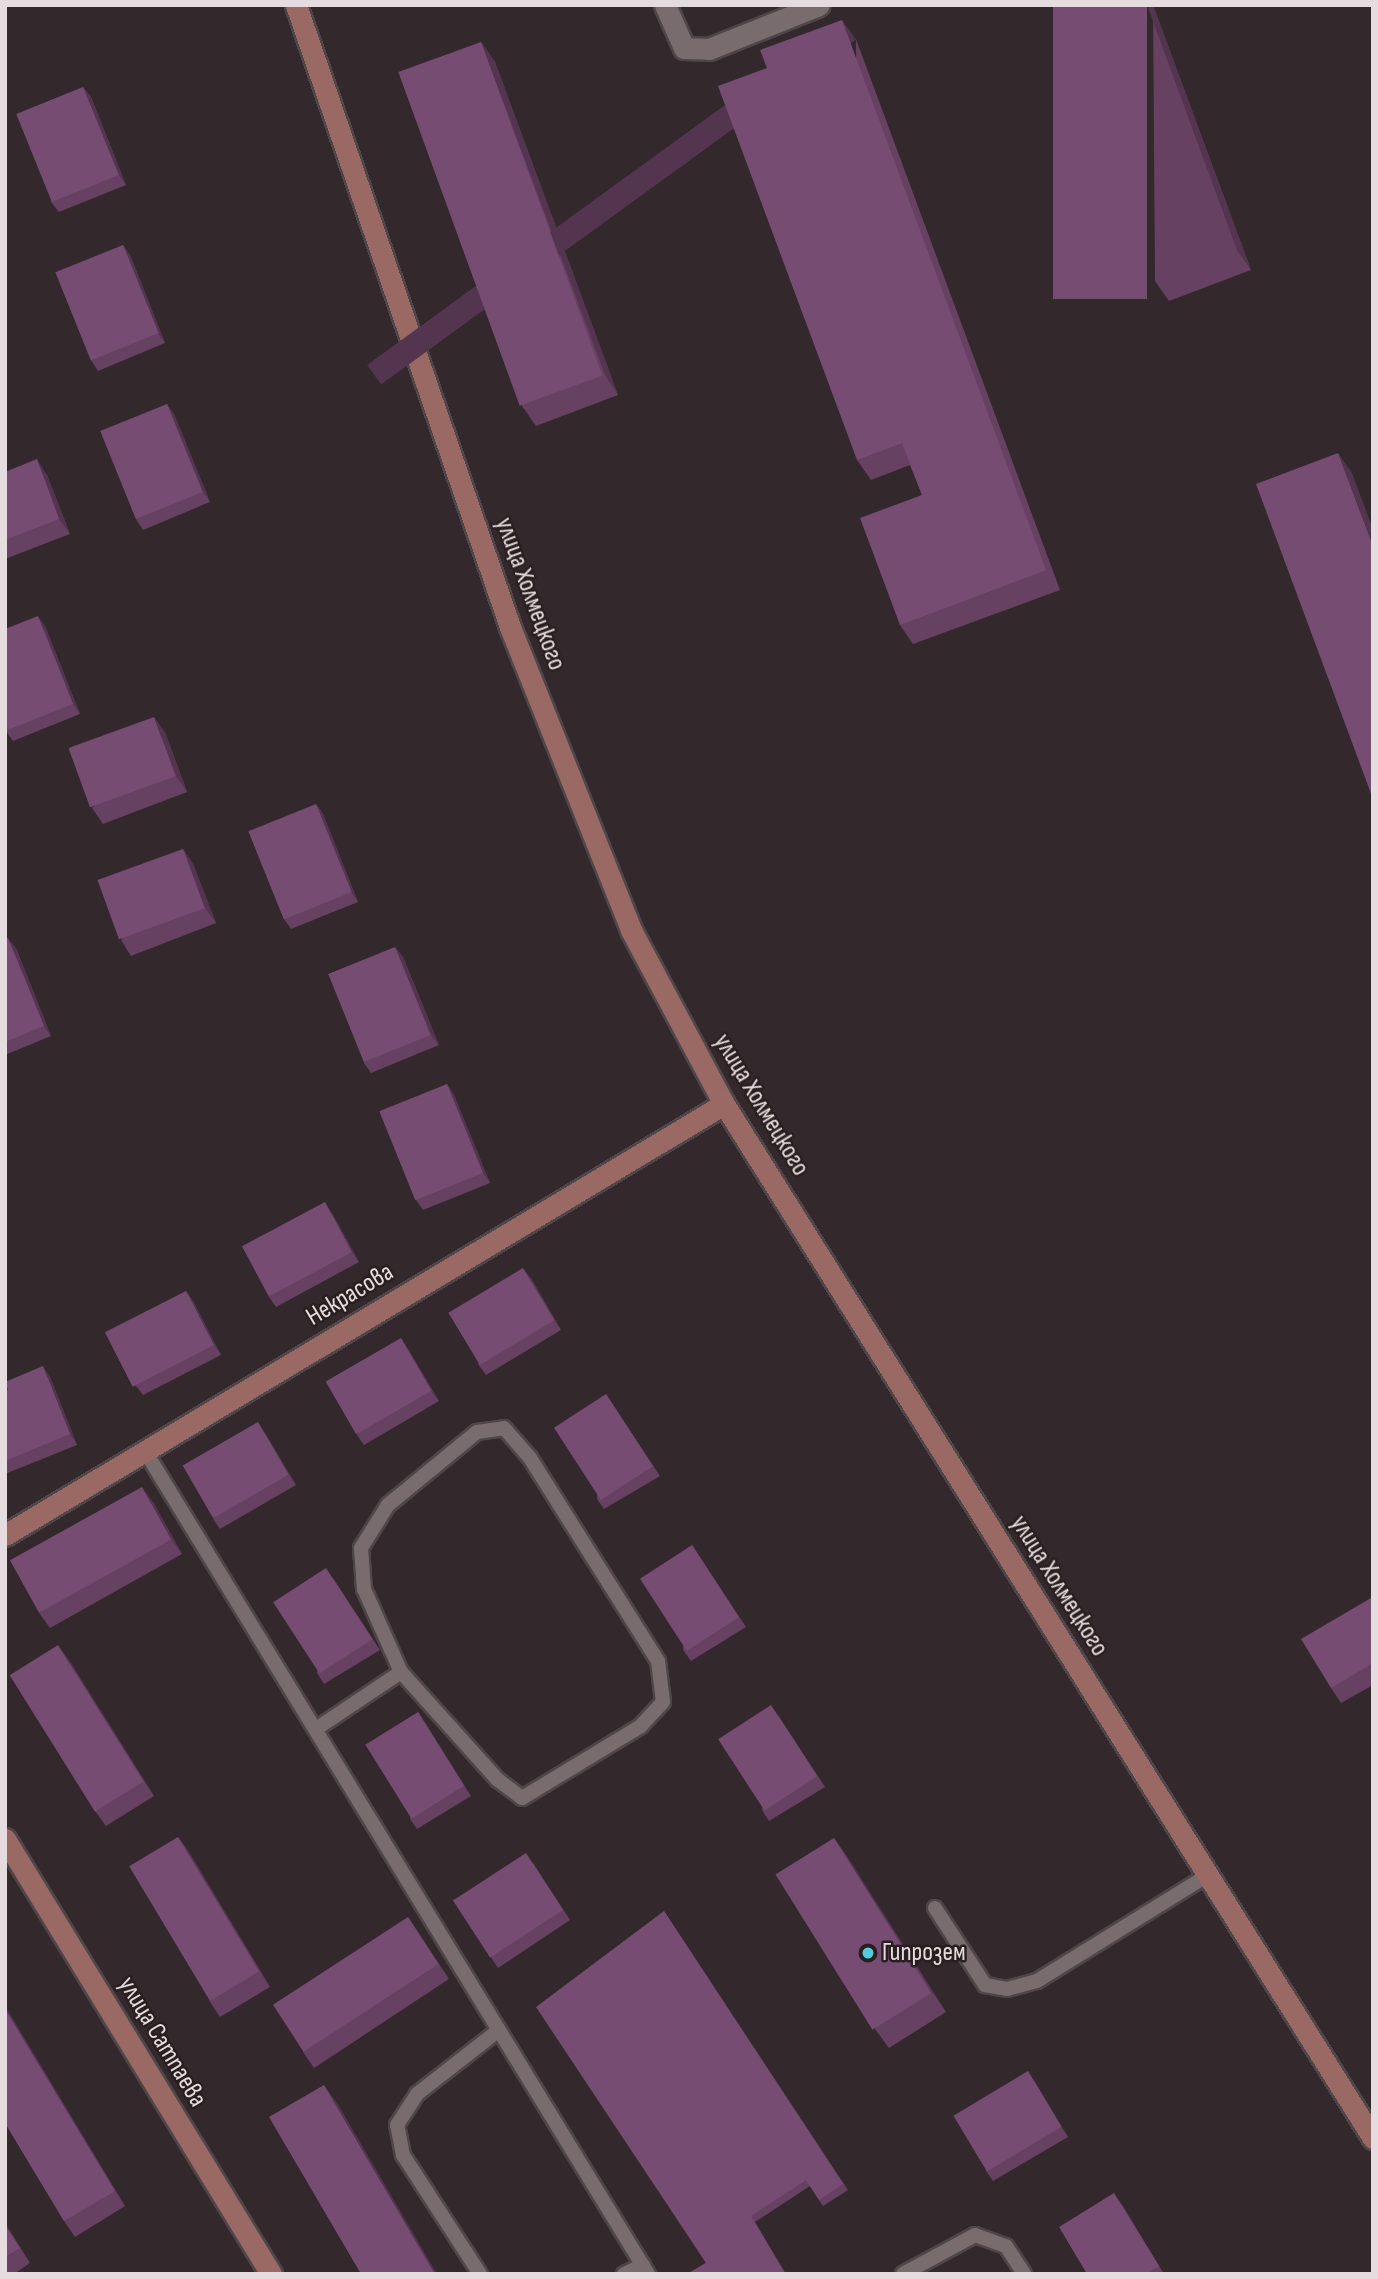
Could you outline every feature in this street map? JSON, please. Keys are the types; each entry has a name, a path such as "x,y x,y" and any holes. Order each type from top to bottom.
{"street":[{"name":"улица Холмецкого","path":"296,5 510,626 631,930 723,1104 1373,2138"},
{"path":"665,5 684,48 709,49 818,5"},
{"name":"Некрасова","path":"5,1535 723,1104"},
{"name":"улица Сатпаева","path":"5,1839 271,2274"}],"lane":[{"path":"504,1428 530,1458 658,1661 663,1702 641,1726 522,1798 401,1672 364,1589 361,1548 388,1505 477,1432 504,1428"},
{"path":"145,1451 645,2270 624,2274"},
{"path":"316,1730 401,1672"},
{"path":"935,1908 985,1985 1007,1989 1037,1981 1208,1875"},
{"path":"480,2274 402,2155 397,2125 417,2094 499,2030"},
{"path":"903,2274 975,2235 1006,2246 1024,2274"}],"building":[{"path":"1053,5 1147,5 1147,299 1053,299"},
{"path":"842,20 1046,570 900,625 860,518 922,495 902,443 857,460 718,86 767,68 760,50"},
{"path":"481,42 602,376 520,406 398,72"},
{"path":"83,87 119,175 52,202 16,114"},
{"path":"123,245 159,333 91,360 55,272"},
{"path":"167,404 203,492 136,519 100,431"},
{"path":"1338,453 1373,546 1373,799 1256,484"},
{"path":"37,459 59,519 5,540 5,472"},
{"path":"38,616 73,704 5,731 5,629"},
{"path":"154,717 176,776 90,807 68,748"},
{"path":"316,804 352,892 284,919 248,831"},
{"path":"183,849 205,908 119,939 97,880"},
{"path":"8,938 44,1026 5,1042 5,939"},
{"path":"395,947 431,1035 364,1062 328,974"},
{"path":"447,1084 483,1173 415,1200 379,1111"},
{"path":"325,1202 352,1252 269,1296 242,1246"},
{"path":"523,1268 554,1320 480,1365 448,1313"},
{"path":"186,1291 214,1345 133,1387 105,1332"},
{"path":"401,1338 432,1391 356,1434 326,1382"},
{"path":"43,1366 70,1434 5,1461 5,1391 8,1390 5,1382"},
{"path":"606,1394 653,1466 601,1500 554,1428"},
{"path":"258,1422 288,1475 213,1518 183,1466"},
{"path":"142,1487 171,1539 39,1613 10,1560"},
{"path":"692,1545 739,1617 687,1651 640,1579"},
{"path":"326,1568 372,1639 319,1674 273,1602"},
{"path":"1371,1598 1373,1663 1331,1688 1301,1639"},
{"path":"58,1645 143,1782 95,1812 10,1675"},
{"path":"771,1705 817,1776 764,1811 718,1739"},
{"path":"418,1712 464,1786 412,1819 365,1745"},
{"path":"178,1837 259,1972 210,2001 129,1866"},
{"name":"Гипрозем","path":"834,1838 931,1993 872,2030 775,1875"},
{"path":"526,1853 563,1910 490,1957 453,1900"},
{"path":"664,1911 843,2184 819,2200 806,2180 751,2216 785,2274 687,2274 706,2263 536,2007"},
{"path":"408,1917 438,1964 303,2052 273,2005"},
{"path":"5,2009 115,2191 64,2221 5,2123"},
{"path":"1028,2071 1061,2127 987,2172 953,2116"},
{"path":"324,2085 435,2274 361,2274 269,2117"},
{"path":"1114,2193 1159,2266 1146,2274 1087,2274 1059,2227"},
{"path":"5,2225 20,2248 5,2257"}],"place":[{"name":"Гипрозем","path":"868,1953"}]}
